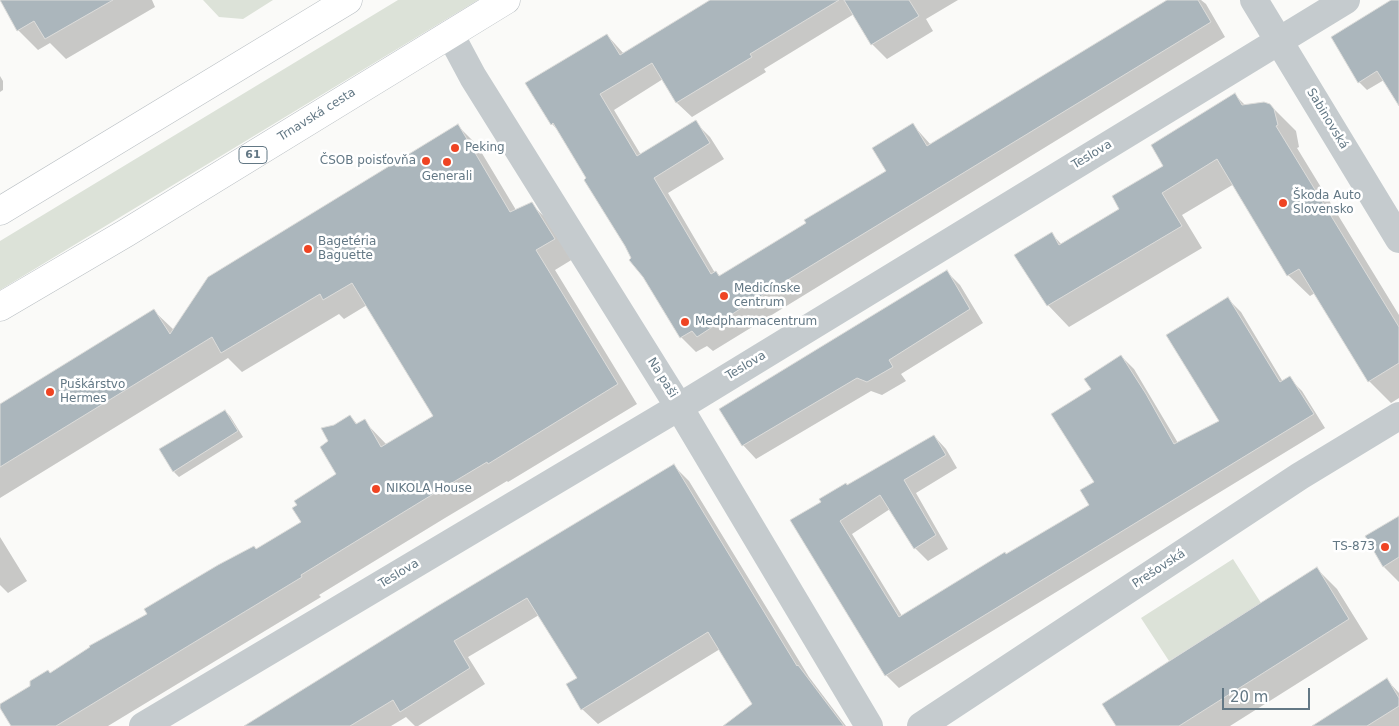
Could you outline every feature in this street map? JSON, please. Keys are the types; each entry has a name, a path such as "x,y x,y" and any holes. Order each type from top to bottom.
{"main road":[{"path":"0,212 348,0"},
{"name":"Trnavská cesta","path":"0,307 126,234 506,0"}],"street":[{"name":"Sabinovská","path":"1254,0 1399,238"},
{"name":"Teslova","path":"143,726 680,407 1346,0"},
{"name":"Na paši","path":"450,34 473,77 680,407 869,726"},
{"name":"Prešovská","path":"922,726 1292,482 1399,416"}],"shaded area":[{"path":"203,0 273,0 243,19 219,17"},
{"path":"398,0 478,0 0,290 0,241"},
{"path":"1233,559 1261,603 1169,661 1141,618"}],"building":[{"path":"0,0 113,0 45,39 34,21 17,31"},
{"path":"710,0 839,0 750,54 752,57 676,103 652,63 600,94 637,156 696,120 710,143 654,178 711,274 716,271 719,276 806,223 804,220 886,171 872,148 913,123 927,146 1167,0 1198,0 1211,22 697,337 692,331 680,338 643,277 629,260 631,258 625,246 584,180 586,178 553,123 551,125 525,83 607,34 620,55"},
{"path":"844,0 909,0 919,16 871,45"},
{"path":"1391,0 1399,0 1399,106 1377,71 1358,83 1331,37"},
{"path":"1235,93 1242,105 1264,102 1270,104 1274,109 1278,125 1276,126 1399,327 1399,363 1368,382 1299,269 1287,276 1217,159 1162,193 1182,226 1047,306 1014,255 1052,232 1059,245 1119,209 1112,196 1163,166 1151,145"},
{"path":"458,124 510,212 532,202 555,239 536,250 618,384 488,464 487,462 425,499 301,575 302,577 56,726 11,726 0,708 0,704 30,686 30,681 48,670 50,673 89,646 147,614 144,609 218,565 254,546 256,549 301,522 292,508 297,505 294,501 336,474 320,447 328,441 321,428 334,425 350,415 356,424 365,419 381,447 433,416 352,283 323,300 320,294 221,353 212,337 0,467 0,404 154,309 170,334 208,277"},
{"path":"947,270 970,309 889,360 893,367 867,382 857,378 742,446 719,409"},
{"path":"1228,297 1280,382 1290,376 1314,414 885,676 790,520 821,502 819,499 846,483 847,485 934,435 946,455 904,480 936,535 914,549 880,495 840,521 899,617 1005,552 1006,554 1089,505 1080,490 1094,482 1051,414 1091,389 1084,379 1121,355 1146,394 1174,444 1219,421 1166,335"},
{"path":"225,410 238,431 173,472 159,449"},
{"path":"674,464 797,666 844,726 723,726 752,704 708,632 581,710 566,684 577,678 527,598 454,641 470,668 400,712 393,700 350,726 244,726 436,607"},
{"name":"TS-873","path":"1399,516 1399,557 1383,567 1365,536"},
{"path":"1317,567 1349,619 1179,726 1116,726 1102,704"},
{"path":"1387,678 1399,698 1399,706 1367,726 1312,726"}],"place":[{"name":"Peking","path":"455,148"},
{"name":"ČSOB poisťovňa","path":"426,161"},
{"name":"Generali","path":"447,162"},
{"name":"Škoda Auto Slovensko","path":"1283,203"},
{"name":"Bagetéria Baguette","path":"308,249"},
{"name":"Medicínske centrum","path":"724,296"},
{"name":"Medpharmacentrum","path":"685,322"},
{"name":"Puškárstvo Hermes","path":"50,392"},
{"name":"NIKOLA House","path":"376,489"},
{"name":"TS-873","path":"1385,547"}]}
